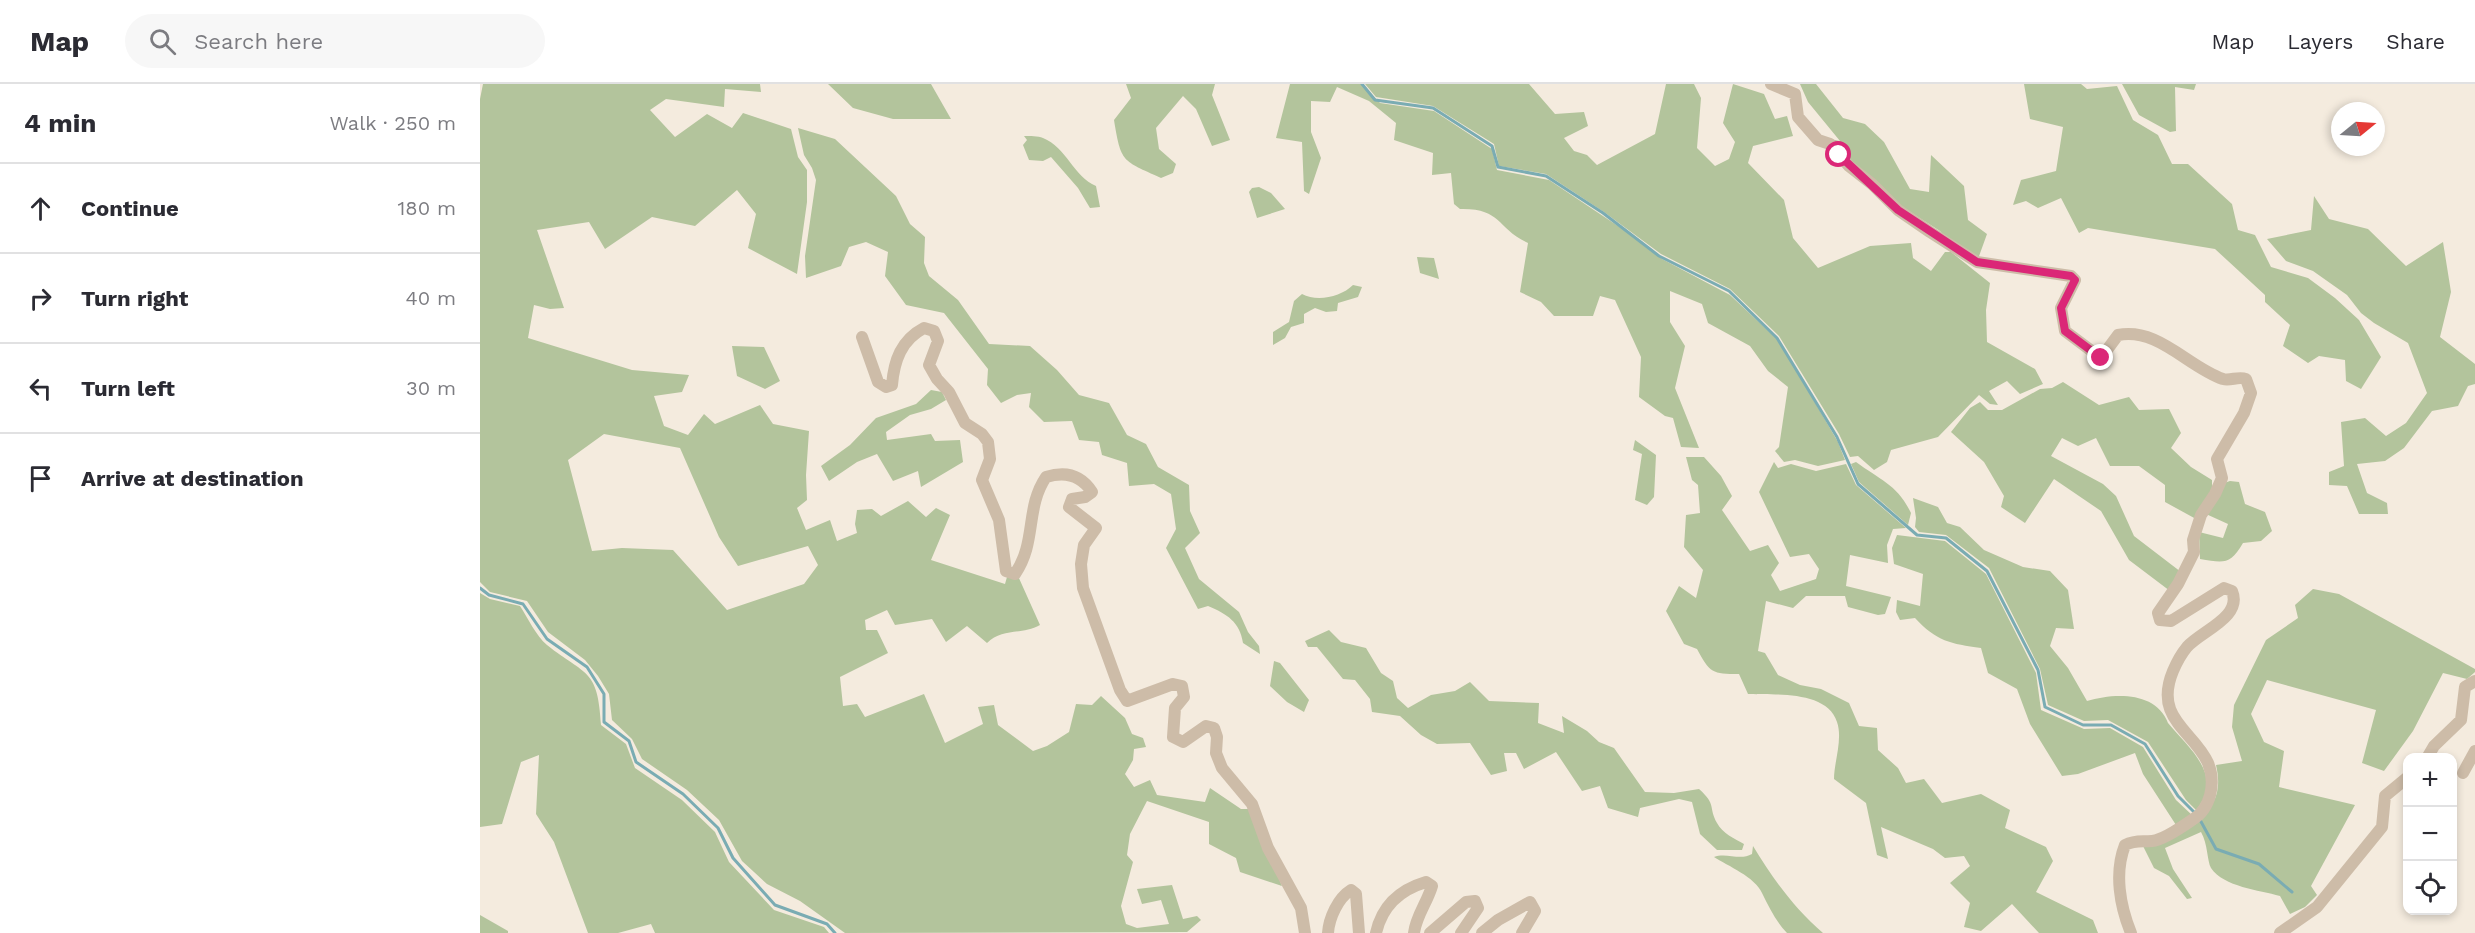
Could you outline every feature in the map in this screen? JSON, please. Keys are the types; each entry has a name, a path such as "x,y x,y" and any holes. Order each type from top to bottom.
{"street":[{"path":"1771,84 1795,94 1798,117 1818,140 1830,144 1849,166 1872,184 1898,210 1939,238 1977,262 2071,276 2075,280 2061,308 2065,331 2101,358 2118,335 2139,334 2154,339 2202,369 2226,380 2246,379 2251,393 2244,413 2217,459 2222,478 2215,495 2201,515 2193,540 2194,552 2178,584 2158,613 2160,620 2171,621 2224,588 2232,591 2235,598 2232,608 2219,622 2187,647 2173,671 2169,688 2170,709 2178,725 2208,762 2211,794 2206,808 2194,819 2153,841 2140,840 2125,845 2120,858 2121,895 2131,933"},
{"path":"862,337 878,382 885,387 892,385 896,358 912,334 924,328 934,331 938,340 929,365 937,380 949,392 965,423 982,434 988,442 990,459 982,480 999,520 1006,571 1015,574 1024,561 1030,541 1032,512 1037,490 1046,477 1070,474 1086,482 1092,492 1085,497 1072,499 1070,507 1096,528 1084,545 1081,564 1083,588 1120,690 1127,701 1142,698 1173,684 1182,686 1184,697 1175,708 1173,737 1183,742 1206,726 1214,728 1217,737 1216,753 1222,768 1252,804 1268,848 1301,908 1305,933"},
{"path":"2430,753 2434,746 2461,720 2465,687 2475,681"},
{"path":"2463,773 2475,751"},
{"path":"2280,933 2317,907 2330,892 2344,871 2382,827 2385,796 2403,781"},
{"path":"1376,933 1380,916 1393,899 1414,886 1426,882 1432,886 1429,899 1416,920 1414,933"},
{"path":"1328,933 1336,906 1351,890 1356,894 1359,933"},
{"path":"1430,933 1466,902 1475,901 1478,908 1461,933"},
{"path":"1482,933 1498,920 1530,902 1535,911 1522,933"}],"green space":[{"path":"483,84 760,84 761,92 725,89 724,107 666,99 650,110 675,137 707,114 732,128 743,113 791,129 798,157 807,170 807,202 797,274 748,248 756,214 737,190 695,226 652,217 605,249 589,222 537,230 564,308 550,309 534,305 528,338 632,370 689,375 682,392 654,396 664,426 688,435 704,414 715,424 760,405 773,424 809,431 807,500 797,508 806,530 830,520 837,541 857,533 855,524 857,510 872,509 881,516 908,501 926,517 936,508 950,515 931,560 1005,584 1007,577 1018,576 1040,625 999,635 987,643 967,626 946,642 932,619 895,625 887,610 865,620 866,630 877,630 888,653 840,677 843,706 857,704 865,717 924,694 945,743 983,724 978,707 994,705 998,725 1033,751 1047,746 1069,732 1076,704 1092,705 1101,696 1125,718 1132,734 1143,738 1146,747 1134,749 1133,760 1125,774 1134,787 1150,780 1157,795 1205,802 1210,788 1241,809 1250,809 1282,886 1240,872 1236,858 1209,844 1209,822 1147,801 1130,834 1127,855 1133,862 1121,906 1126,924 1137,928 1169,924 1161,900 1142,904 1137,889 1172,885 1183,919 1197,916 1201,920 1187,932 845,933 800,901 767,884 742,861 719,820 687,790 642,759 632,739 612,720 609,694 585,660 548,632 527,601 490,592 480,582 480,99","holes":["604,434 680,448 719,537 738,566 808,546 818,565 804,584 727,610 673,550 622,548 592,551 568,460"]},
{"path":"828,84 931,84 951,119 893,119 853,108"},
{"path":"1126,84 1215,84 1212,95 1230,140 1212,146 1196,109 1183,96 1156,128 1159,149 1176,164 1173,173 1161,178 1138,167 1122,153 1114,120 1131,98"},
{"path":"1290,84 1362,84 1380,103 1434,111 1492,149 1497,170 1549,180 1633,236 1662,259 1730,295 1779,341 1838,442 1845,460 1818,466 1795,460 1784,462 1775,451 1779,447 1788,387 1768,371 1750,346 1708,323 1702,304 1670,291 1670,322 1685,346 1675,388 1699,448 1681,447 1673,418 1665,416 1639,397 1641,357 1615,300 1600,296 1593,316 1554,316 1541,302 1520,292 1528,243 1492,215 1460,209 1454,204 1451,173 1432,175 1433,153 1394,140 1396,123 1369,101 1337,87 1330,102 1311,101 1311,132 1321,158 1309,194 1304,191 1302,142 1276,138"},
{"path":"1365,84 1529,84 1555,114 1584,112 1588,126 1564,138 1574,151 1587,155 1597,165 1655,134 1666,84 1694,84 1701,98 1697,148 1715,166 1729,159 1735,142 1723,123 1733,84 1764,94 1775,119 1787,116 1793,136 1753,146 1748,163 1784,200 1793,238 1818,268 1870,246 1911,243 1913,258 1931,271 1945,252 1951,252 1990,283 1986,310 1987,342 2035,369 2043,384 2020,394 2007,381 1989,391 1998,405 1990,404 1979,395 1938,437 1891,450 1887,462 1874,470 1858,456 1850,457 1839,434 1779,336 1730,289 1661,254 1604,212 1546,174 1499,166 1494,144 1433,106 1376,97"},
{"path":"1800,84 1816,84 1843,118 1865,124 1884,142 1910,189 1929,192 1931,155 1964,186 1968,220 1987,234 1978,259 1949,242 1940,231 1901,206 1851,163 1830,139 1840,141 1808,102"},
{"path":"2024,84 2081,84 2087,89 2117,86 2133,120 2158,135 2172,164 2188,164 2232,204 2238,230 2255,235 2271,267 2308,278 2359,320 2381,357 2361,389 2346,381 2345,360 2319,356 2308,363 2283,346 2290,325 2265,302 2265,295 2215,249 2088,228 2079,233 2061,198 2038,208 2026,201 2013,205 2021,180 2056,171 2063,127 2030,119"},
{"path":"2122,84 2196,84 2194,90 2175,87 2176,131 2170,132 2139,115"},
{"path":"798,128 835,139 896,196 910,224 925,237 924,263 929,276 958,300 989,344 1030,346 1057,370 1079,395 1109,403 1127,435 1146,444 1158,467 1189,485 1190,511 1200,533 1185,548 1199,579 1239,612 1248,632 1259,646 1260,654 1243,643 1239,629 1227,616 1208,606 1198,609 1166,548 1176,529 1171,494 1154,484 1129,486 1127,463 1102,455 1099,442 1079,440 1072,421 1044,422 1029,407 1031,393 1017,395 1001,403 987,385 988,369 944,313 906,305 885,276 888,252 866,242 849,247 841,266 806,278 805,256 816,180 804,155"},
{"path":"1024,136 1043,138 1058,148 1088,182 1096,186 1100,207 1090,208 1078,188 1051,157 1043,161 1029,160 1023,145 1027,140"},
{"path":"1259,187 1271,193 1285,209 1257,218 1249,192 1252,188"},
{"path":"2314,196 2329,219 2368,229 2406,266 2443,242 2451,292 2440,337 2475,364 2475,384 2468,386 2458,406 2432,411 2404,448 2385,461 2357,464 2367,493 2387,503 2388,514 2359,514 2347,486 2329,485 2329,472 2344,466 2341,422 2365,418 2386,436 2406,423 2427,393 2408,343 2374,323 2361,313 2347,295 2313,271 2286,261 2267,239 2311,230"},
{"path":"1417,257 1434,258 1439,279 1420,273"},
{"path":"1353,285 1362,287 1358,297 1338,303 1337,311 1326,312 1315,308 1304,314 1304,323 1291,327 1285,338 1273,345 1273,332 1289,322 1294,301 1302,294 1315,298 1329,297 1342,293"},
{"path":"732,346 764,347 780,381 765,389 737,376"},
{"path":"2063,382 2099,405 2129,397 2139,410 2169,409 2181,433 2171,448 2191,467 2212,480 2212,490 2196,519 2165,502 2165,485 2139,466 2110,466 2096,438 2078,446 2062,438 2051,456 2103,484 2116,496 2134,536 2181,572 2170,591 2129,560 2101,511 2054,479 2025,523 2001,507 2004,496 1984,462 1951,432 1970,408 1980,402 1988,410 2002,410 2040,389 2052,388"},
{"path":"931,390 942,392 946,400 931,409 910,415 886,432 887,440 931,434 935,441 960,440 963,462 921,487 918,471 893,481 877,454 857,462 829,481 821,466 850,445 876,418 916,404"},
{"path":"1635,440 1656,455 1654,497 1647,505 1635,500 1642,454 1633,450"},
{"path":"1686,457 1704,457 1721,476 1732,496 1722,510 1750,551 1768,545 1779,563 1771,575 1780,591 1816,579 1819,569 1809,554 1790,557 1759,492 1774,462 1778,468 1791,464 1816,471 1846,464 1856,485 1906,528 1893,529 1887,545 1888,563 1850,555 1846,586 1891,597 1885,614 1878,615 1848,607 1845,596 1806,596 1793,608 1766,601 1758,651 1765,653 1778,675 1800,685 1821,689 1849,703 1859,726 1877,728 1878,750 1898,768 1906,783 1924,779 1942,803 1981,794 2010,810 2005,828 2046,847 2053,861 2036,892 2093,920 2098,933 2039,933 2012,904 1981,931 1964,927 1970,903 1950,883 1970,866 1964,856 1945,858 1933,849 1881,827 1888,859 1877,855 1866,803 1834,779 1839,729 1831,712 1823,704 1798,696 1748,694 1739,674 1713,670 1705,663 1697,649 1684,644 1666,611 1679,586 1696,598 1703,570 1684,547 1686,515 1700,513 1698,485 1692,480"},
{"path":"1856,462 1887,483 1900,495 1911,513 1908,525 1859,482 1851,464"},
{"path":"2230,481 2239,482 2245,504 2265,512 2272,531 2261,541 2243,543 2226,561 2200,559 2199,532 2223,538 2228,524 2206,514 2221,484"},
{"path":"1913,498 1938,507 1947,523 1960,527 1984,550 2023,567 2050,571 2068,590 2074,629 2056,628 2050,646 2068,668 2087,701 2109,697 2133,697 2154,705 2162,713 2194,753 2206,775 2207,786 2204,798 2196,810 2186,800 2148,742 2108,720 2084,721 2048,705 2040,669 1989,568 1946,535 1919,532 1915,527"},
{"path":"1897,535 1945,541 1986,574 2036,673 2041,710 2084,729 2110,728 2143,747 2176,800 2192,815 2176,825 2143,774 2135,753 2078,774 2062,776 2030,724 2017,689 1988,673 1981,648 1961,645 1937,637 1915,618 1900,620 1896,612 1897,600 1920,606 1923,574 1894,564 1892,548"},
{"path":"2313,589 2339,594 2475,669 2475,672 2467,679 2443,673 2413,731 2384,771 2362,763 2376,710 2267,680 2251,714 2264,742 2284,751 2279,787 2355,805 2311,886 2317,895 2305,907 2290,914 2280,896 2224,880 2211,868 2201,832 2165,848 2173,869 2192,898 2187,899 2169,876 2154,868 2142,844 2186,827 2198,819 2208,810 2215,798 2218,783 2216,765 2242,761 2232,727 2234,705 2266,640 2298,618 2295,605"},
{"path":"480,593 490,599 520,606 543,641 588,675 597,693 601,725 626,744 635,768 682,800 715,832 729,862 774,910 824,927 829,933 655,933 651,924 618,933 588,933 554,842 536,814 539,755 521,762 502,824 480,827"},
{"path":"1329,630 1341,642 1366,648 1381,673 1393,681 1397,698 1408,708 1431,695 1455,691 1470,682 1489,701 1539,703 1538,723 1564,733 1562,716 1587,731 1599,742 1614,748 1645,792 1674,793 1699,789 1710,803 1719,827 1744,844 1742,850 1717,850 1700,834 1692,802 1679,799 1640,808 1638,817 1608,808 1600,786 1582,791 1556,752 1524,769 1516,753 1504,753 1507,771 1491,775 1470,743 1437,744 1421,735 1400,716 1372,712 1370,699 1355,680 1343,679 1317,647 1308,647 1305,641"},
{"path":"1274,661 1280,663 1309,700 1304,712 1287,702 1270,686"},
{"path":"1753,846 1785,892 1823,933 1787,933 1776,919 1759,887 1741,872 1714,857 1747,856 1752,854"},
{"path":"480,915 508,931 508,933 480,933"}],"waterway":[{"path":"1362,84 1375,100 1433,108 1492,146 1498,167 1546,176 1603,213 1659,256 1729,291 1777,338 1837,437 1858,484 1917,535 1946,538 1987,571 2038,670 2045,707 2083,725 2111,725 2145,744 2178,796 2195,813"},
{"path":"480,588 489,595 523,604 547,639 587,667 604,694 604,722 629,741 636,762 683,794 718,828 733,858 775,905 827,924 835,933"},
{"path":"2199,818 2216,849 2259,864 2292,892"}],"route":[{"path":"1839,155 1898,210 1977,262 2071,276 2075,280 2061,308 2065,331 2101,358"}]}
